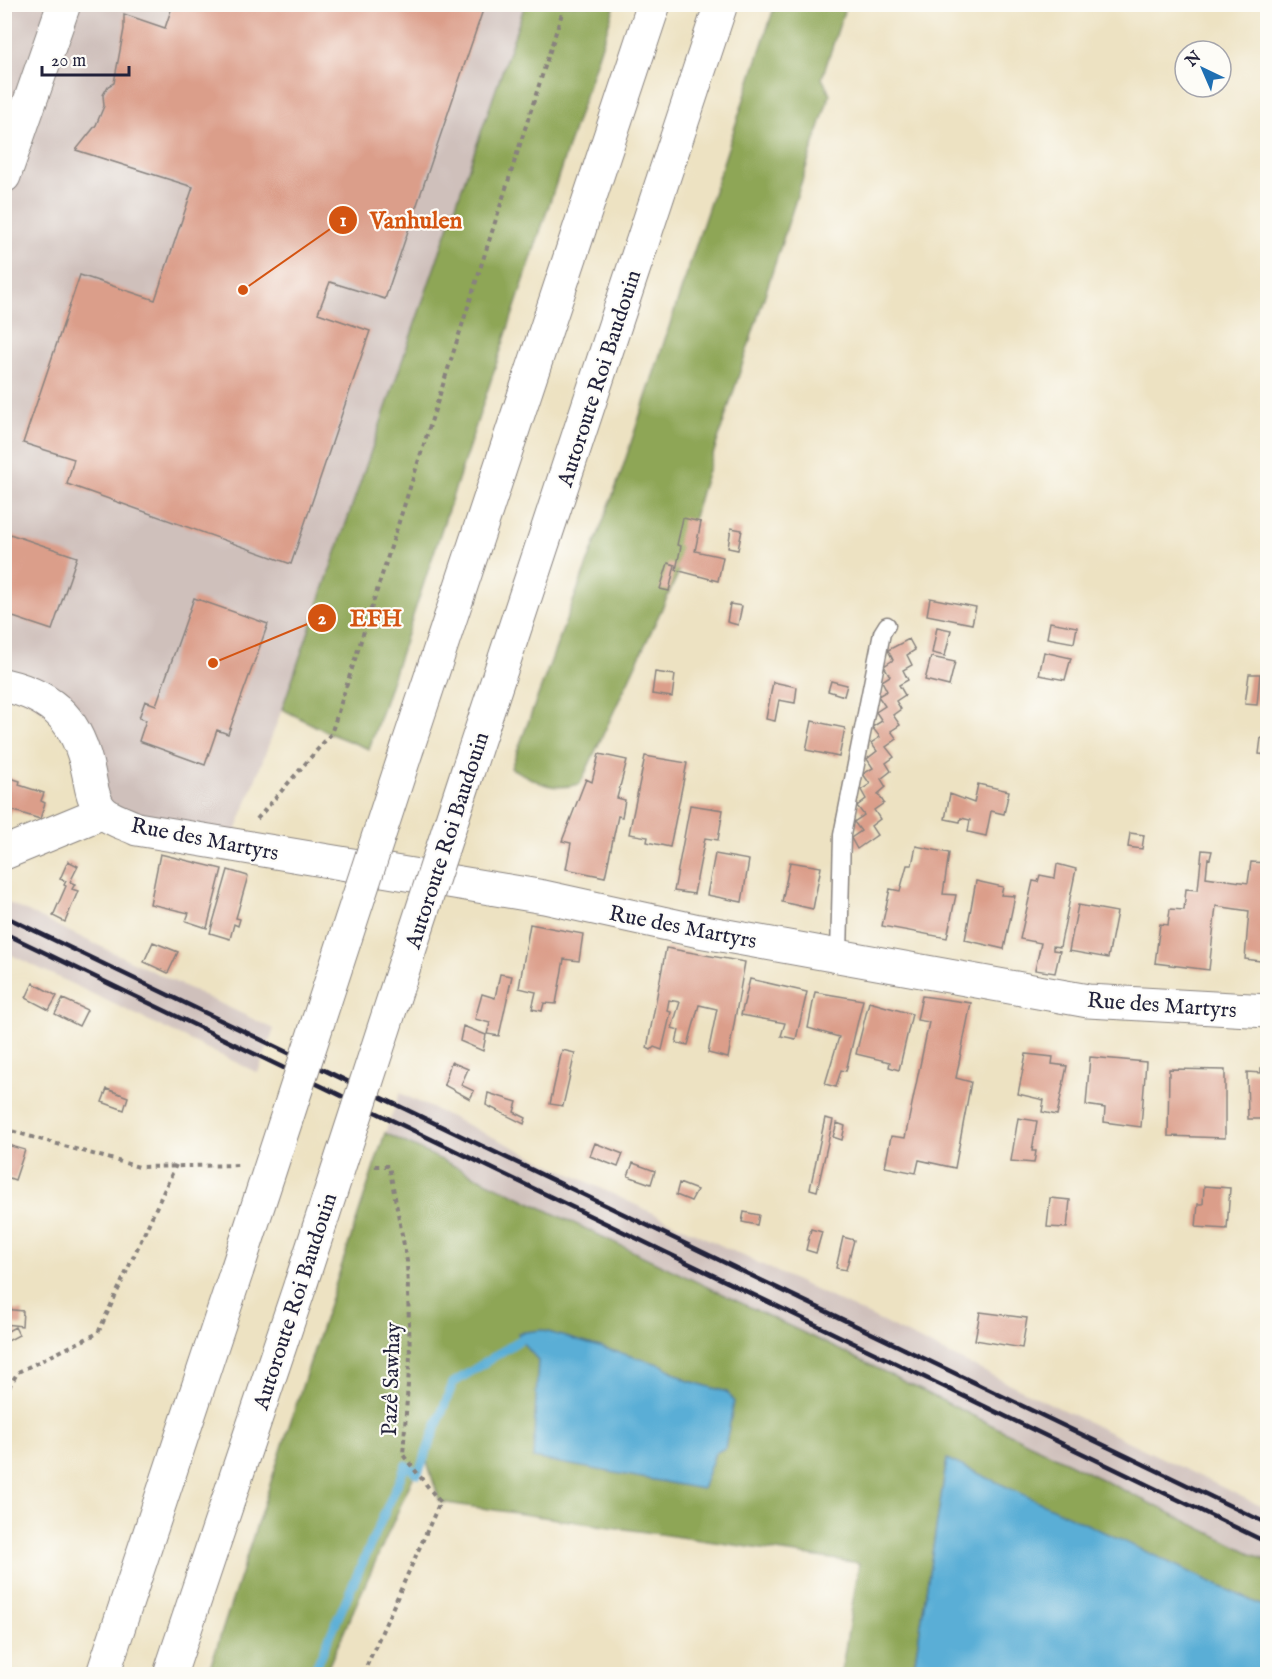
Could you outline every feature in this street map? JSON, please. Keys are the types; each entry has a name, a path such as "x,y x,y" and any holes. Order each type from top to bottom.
{"main road":[{"path":"4,176 64,4"},
{"path":"103,1674 654,4"},
{"name":"Autoroute Roi Baudouin","path":"170,1674 721,4"},
{"name":"Rue des Martyrs","path":"4,686 30,691 57,707 77,735 92,792 103,812 137,829 544,897 699,932 839,954 1088,1000 1268,1011"},
{"name":"Rue des Martyrs","path":"4,853 103,812"}],"lane":[{"path":"839,954 842,835 882,633 888,625"}],"path":[{"path":"235,845 331,734 565,4"},
{"path":"4,1129 139,1167"},
{"path":"4,1395 18,1372 98,1334 176,1165"},
{"name":"Pazê Sawhay","path":"363,1674 440,1502 403,1455 410,1356 407,1261 389,1166"}],"shaded area":[{"path":"5,5 525,5 282,709 234,837 103,812 77,735 5,685"},
{"path":"5,901 274,1029 258,1073 5,952"},
{"path":"400,1093 866,1314 1267,1509 1267,1561 848,1354 385,1133"}],"green space":[{"path":"525,5 615,5 369,749 331,734 282,709"},
{"path":"775,5 846,5 822,78 830,94 701,492 678,574 580,784 560,787 544,784 511,768 620,476"},
{"path":"385,1133 848,1354 1267,1561 1267,1608 947,1460 913,1674 841,1674 859,1563 440,1502 424,1453 325,1674 208,1674"}],"water":[{"path":"541,1330 662,1365 686,1380 727,1392 734,1402 725,1448 715,1453 702,1489 533,1458 538,1360 520,1340 518,1333"},
{"path":"947,1459 1267,1608 1267,1674 913,1674"}],"building":[{"path":"173,4 485,4 385,299 330,282 318,313 370,331 291,564 67,484 74,459 23,443 80,275 155,300 193,187 76,150 96,125 104,106 103,95 108,86 114,83 124,29 124,14 165,28"},
{"path":"683,518 701,522 695,551 723,557 718,581 676,570 681,546 677,545"},
{"path":"731,528 742,530 738,550 728,548"},
{"path":"4,532 77,557 52,630 4,614"},
{"path":"668,563 675,565 669,591 660,589"},
{"path":"194,598 268,624 228,734 217,730 205,765 139,741 146,720 139,718 145,701 156,705"},
{"path":"930,598 976,607 972,624 927,615"},
{"path":"730,604 742,606 738,625 727,622"},
{"path":"1050,622 1077,627 1074,643 1047,638"},
{"path":"937,627 951,630 945,656 932,653"},
{"path":"909,639 915,650 907,655 912,665 903,670 908,680 899,685 905,695 896,701 901,709 893,715 900,725 891,731 897,739 886,747 894,757 886,763 891,771 881,779 886,787 878,794 884,803 874,810 880,819 871,826 877,835 857,849 851,838 861,831 854,822 864,815 857,806 866,799 861,790 870,784 863,774 873,768 867,759 877,751 871,743 880,737 872,727 882,721 876,712 885,706 878,696 887,691 882,681 890,676 884,666 893,660 888,650"},
{"path":"1044,652 1071,658 1065,680 1039,675"},
{"path":"931,657 955,662 949,686 925,680"},
{"path":"655,672 675,675 672,697 652,694"},
{"path":"1249,674 1260,674 1257,705 1245,704"},
{"path":"831,681 847,685 844,696 828,691"},
{"path":"773,682 797,687 795,703 779,700 775,721 766,719"},
{"path":"812,721 845,728 839,757 806,750"},
{"path":"1261,738 1268,739 1268,755 1259,754"},
{"path":"599,754 627,760 617,798 625,800 622,817 618,816 605,877 566,869 571,843 562,841 586,779 592,782"},
{"path":"645,756 687,763 670,847 647,842 648,837 629,834"},
{"path":"4,776 20,781 19,785 44,793 41,801 45,803 40,819 11,810 4,827"},
{"path":"978,784 1009,791 1004,814 991,811 986,836 968,832 970,820 961,818 960,822 945,819 950,794 974,803"},
{"path":"690,805 723,810 718,840 705,838 694,894 674,891"},
{"path":"1130,833 1144,835 1142,849 1128,847"},
{"path":"916,846 949,853 943,894 956,895 947,938 882,926 890,889 900,891 907,865 912,865"},
{"path":"1202,850 1212,851 1210,859 1208,858 1206,877 1248,883 1251,862 1268,863 1268,962 1245,959 1249,911 1216,906 1209,970 1155,963 1160,924 1168,925 1170,909 1184,910 1186,889 1198,890"},
{"path":"160,854 222,869 207,928 186,921 189,913 150,904"},
{"path":"715,854 749,860 742,902 707,895"},
{"path":"68,861 78,866 70,882 75,884 72,889 78,891 65,922 53,916 66,886 64,885 66,881 60,879"},
{"path":"790,862 821,867 813,909 782,902"},
{"path":"1057,864 1076,869 1060,947 1053,946 1053,950 1060,951 1055,973 1035,970 1041,943 1020,939 1033,881 1038,882 1040,875 1055,878"},
{"path":"228,870 248,876 236,918 240,919 238,926 234,924 230,939 210,933"},
{"path":"976,881 1003,887 1001,895 1015,896 1004,949 965,940"},
{"path":"1078,905 1117,912 1108,958 1069,951"},
{"path":"530,924 583,934 579,961 564,959 556,1004 544,1003 542,1011 532,1009 536,992 519,988"},
{"path":"153,942 178,952 168,973 144,962"},
{"path":"666,948 745,962 728,1058 708,1053 717,1009 699,1005 688,1045 676,1043 679,1030 672,1028 680,1002 669,1000 667,1011 671,1012 662,1050 654,1047 651,1050 647,1048"},
{"path":"500,974 512,976 499,1036 487,1034 490,1023 475,1019 482,994 495,998"},
{"path":"750,979 807,992 796,1039 781,1036 785,1023 741,1015"},
{"path":"33,983 57,996 49,1010 26,998"},
{"path":"815,992 863,1000 846,1071 841,1070 836,1087 825,1084 839,1037 808,1028"},
{"path":"922,996 971,1003 956,1078 971,1082 955,1168 919,1160 916,1173 885,1167 891,1136 905,1138 929,1022 917,1020"},
{"path":"63,999 87,1010 79,1026 55,1014"},
{"path":"869,1002 912,1014 899,1070 889,1067 890,1062 856,1054"},
{"path":"463,1026 486,1035 483,1051 460,1041"},
{"path":"562,1050 575,1053 563,1106 550,1104"},
{"path":"1026,1054 1053,1057 1052,1064 1067,1066 1057,1115 1042,1112 1044,1100 1018,1094"},
{"path":"1090,1057 1146,1062 1141,1127 1104,1122 1105,1108 1086,1105"},
{"path":"451,1062 468,1069 461,1085 474,1091 470,1099 444,1085"},
{"path":"1261,1068 1268,1068 1268,1119 1248,1119 1247,1072 1261,1073"},
{"path":"1169,1069 1225,1070 1225,1138 1168,1136"},
{"path":"107,1089 128,1097 124,1110 102,1102"},
{"path":"488,1093 517,1102 514,1112 526,1118 524,1124 486,1105"},
{"path":"825,1118 833,1120 817,1191 810,1189"},
{"path":"1018,1118 1037,1121 1032,1151 1036,1151 1034,1163 1011,1161"},
{"path":"837,1123 845,1126 842,1140 833,1137"},
{"path":"595,1143 623,1154 618,1167 590,1156"},
{"path":"4,1144 25,1150 15,1180 4,1176"},
{"path":"633,1163 655,1171 651,1184 628,1176"},
{"path":"679,1183 697,1190 691,1201 676,1195"},
{"path":"1204,1186 1230,1188 1227,1229 1196,1227 1198,1204 1203,1204"},
{"path":"1050,1198 1070,1200 1067,1228 1047,1227"},
{"path":"744,1212 759,1215 757,1225 742,1222"},
{"path":"811,1229 822,1232 816,1253 806,1250"},
{"path":"843,1237 854,1240 846,1270 836,1268"},
{"path":"4,1309 23,1311 22,1326 4,1324"},
{"path":"980,1312 1027,1318 1022,1348 975,1340"},
{"path":"15,1327 19,1335 4,1343 4,1333"}],"waterway":[{"path":"313,1674 406,1465 418,1474 453,1383 520,1340"}],"railway":[{"path":"4,916 1268,1524"},
{"path":"4,933 1268,1543"}],"place":[{"name":"Vanhulen","path":"243,290"},
{"name":"EFH","path":"213,663"}]}
